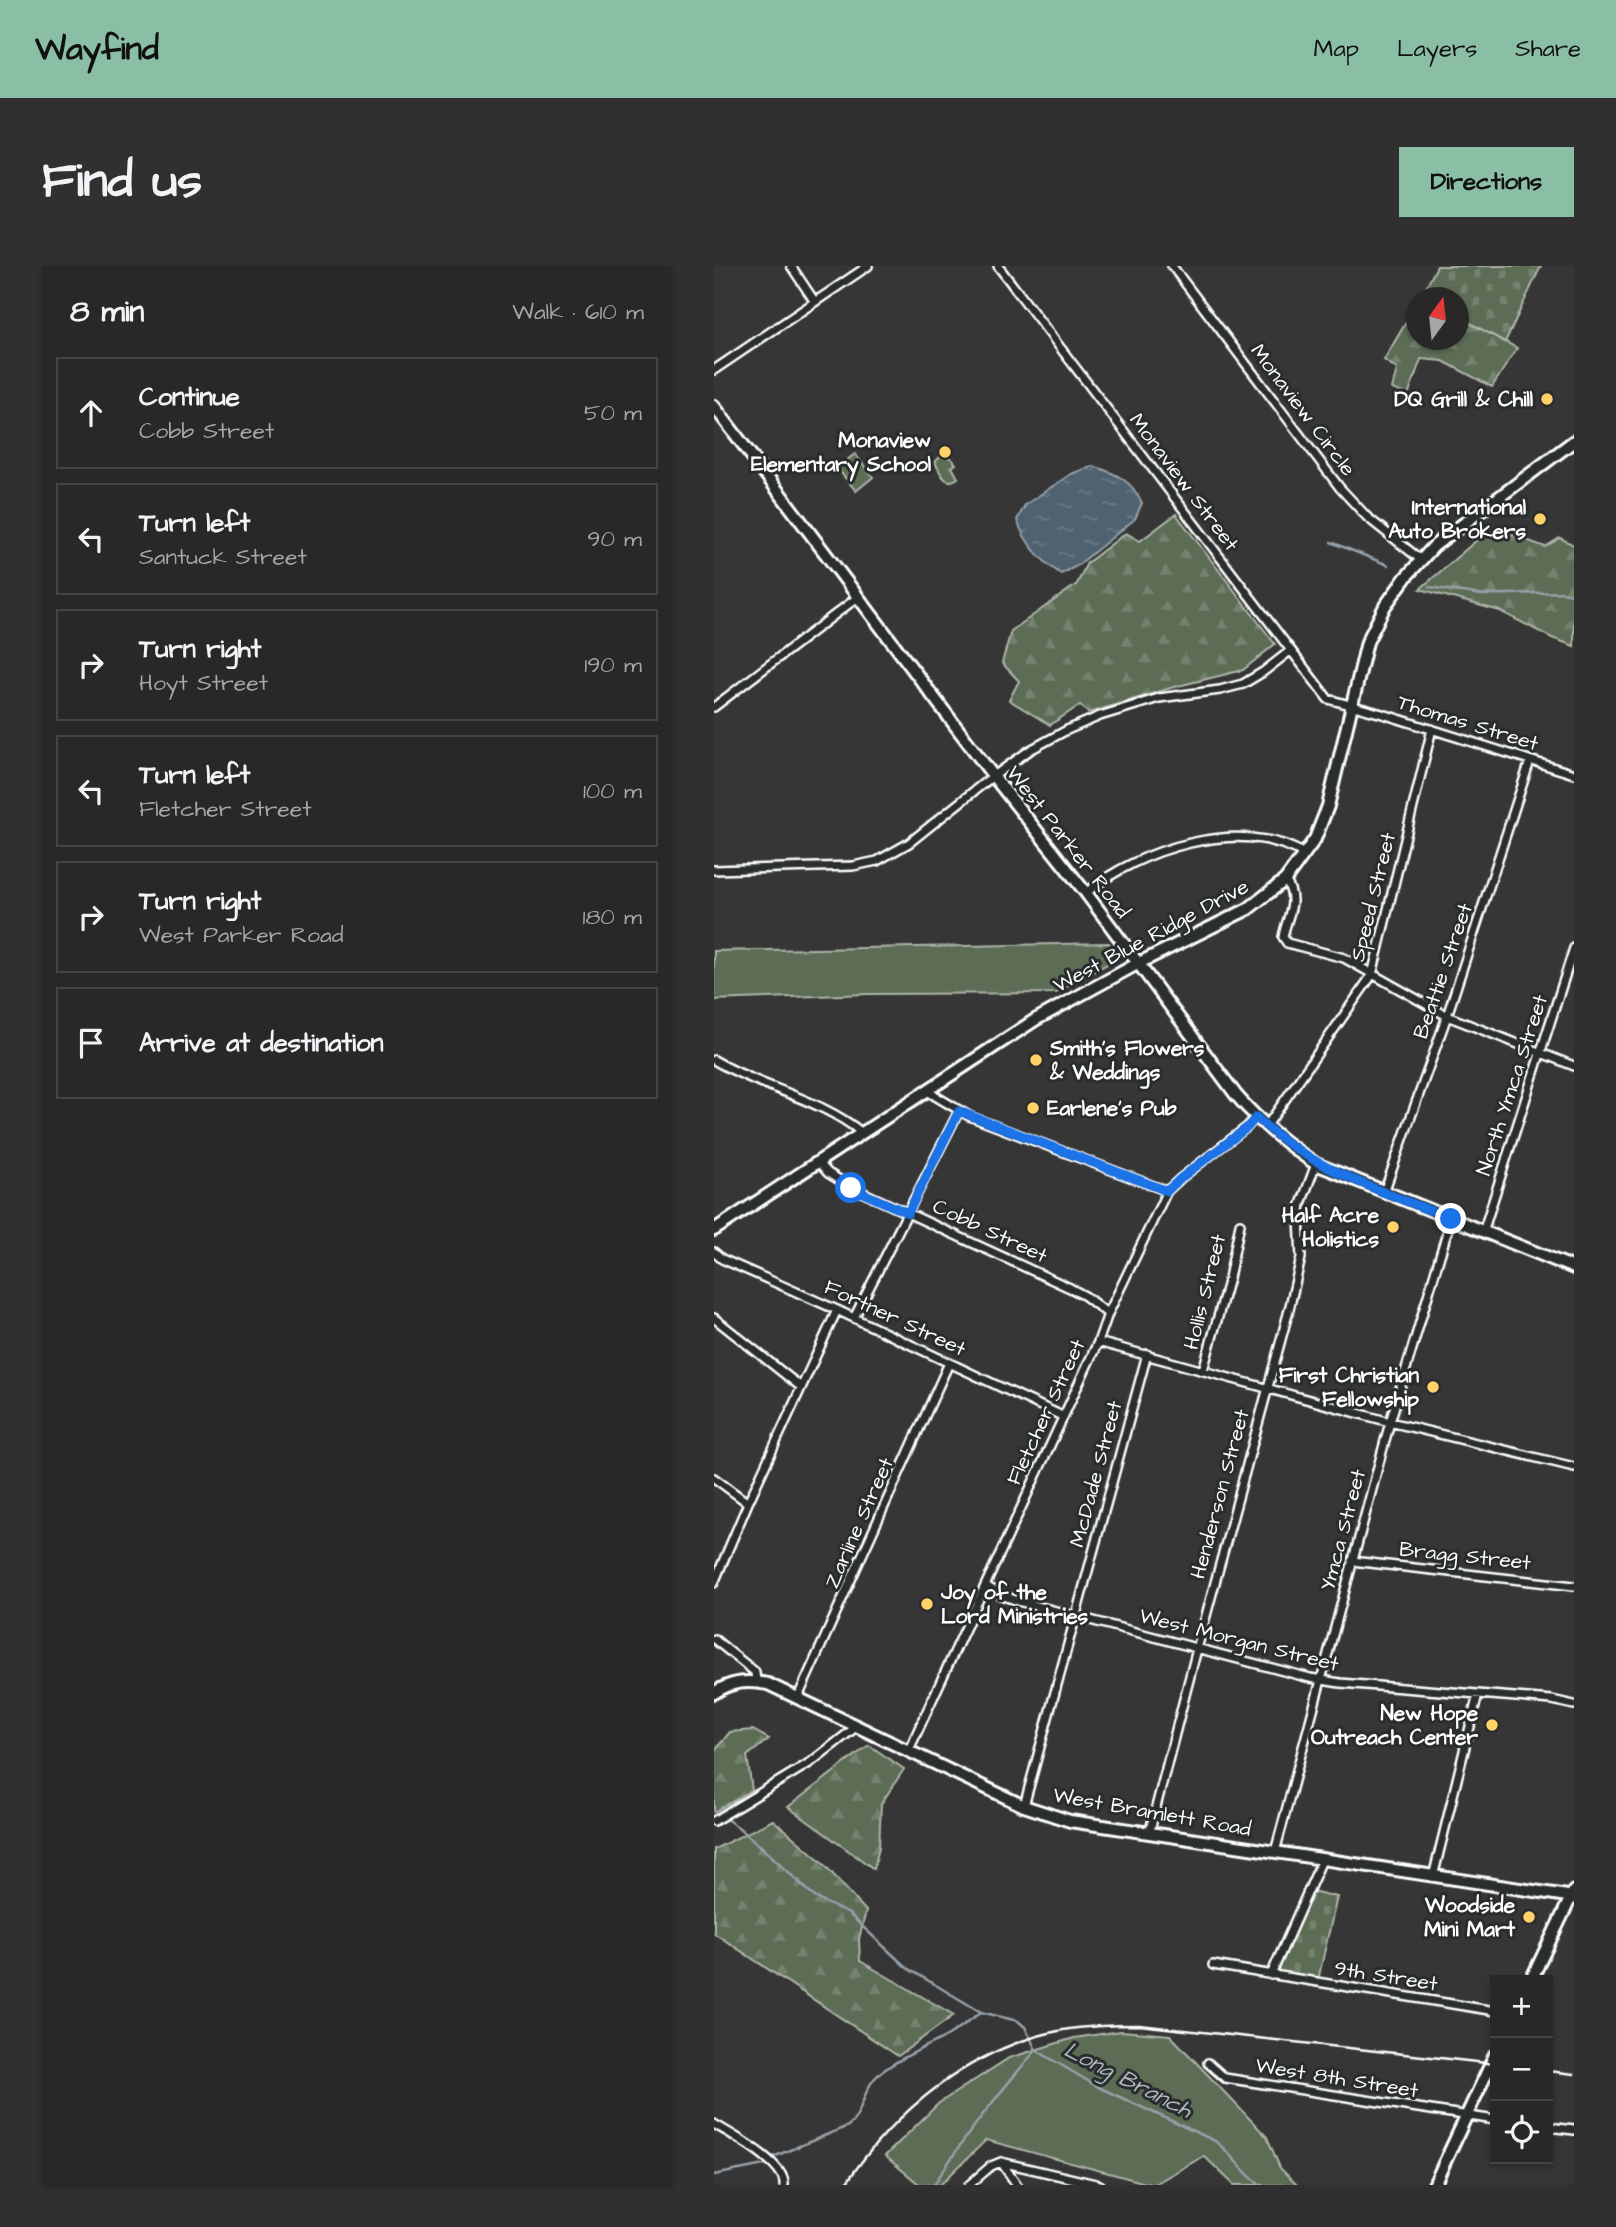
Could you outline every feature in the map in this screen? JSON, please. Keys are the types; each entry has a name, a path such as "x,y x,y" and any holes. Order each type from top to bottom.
{"street":[{"path":"791,266 815,302"},
{"path":"714,370 868,266"},
{"name":"Monaview Street","path":"998,266 1328,699 1351,705"},
{"name":"Monaview Circle","path":"1172,266 1340,488 1367,517 1421,560"},
{"name":"West Parker Road","path":"714,406 993,777 1086,893 1236,1095 1256,1117 1289,1146 1317,1164 1574,1268"},
{"name":"West Blue Ridge Drive","path":"714,1230 1035,1020 1137,964 1248,909 1285,880 1315,839 1328,806 1367,642 1396,591 1421,560 1454,529 1574,442"},
{"path":"714,707 858,597"},
{"path":"714,870 853,866 877,861 909,843 1030,750 1067,730 1100,716 1159,698 1220,690 1243,684 1290,650"},
{"name":"Thomas Street","path":"1351,705 1574,774"},
{"name":"Speed Street","path":"1266,1127 1372,975 1432,729"},
{"name":"Beattie Street","path":"1384,1192 1447,1016 1530,761"},
{"path":"1086,893 1131,863 1157,852 1198,842 1236,838 1270,840 1289,845 1304,853"},
{"path":"1285,880 1293,892 1293,900 1284,941 1344,958 1447,1016 1574,1066"},
{"name":"North Ymca Street","path":"1483,1231 1541,1053 1570,974 1574,948"},
{"path":"714,1060 830,1113 862,1133"},
{"path":"927,1091 959,1111 1167,1191"},
{"path":"854,1318 959,1111"},
{"name":"Fletcher Street","path":"908,1752 1167,1191 1248,1127 1256,1117"},
{"name":"Cobb Street","path":"819,1163 828,1173 851,1188 1070,1288 1108,1314"},
{"name":"Henderson Street","path":"1149,1834 1300,1269 1301,1204 1317,1164"},
{"name":"Ymca Street","path":"1275,1852 1390,1422 1451,1219"},
{"name":"Hollis Street","path":"1203,1370 1229,1278 1240,1224"},
{"name":"Fortner Street","path":"714,1252 722,1259 1062,1416"},
{"path":"714,1583 837,1310"},
{"path":"714,1318 801,1387"},
{"path":"1098,1342 1390,1422 1574,1467"},
{"name":"McDade Street","path":"1024,1806 1147,1354"},
{"name":"Zarline Street","path":"798,1697 949,1363"},
{"path":"714,1478 748,1503"},
{"name":"Bragg Street","path":"1352,1561 1574,1586"},
{"name":"West Morgan Street","path":"986,1586 1000,1595 1018,1601 1321,1680 1552,1700 1574,1705"},
{"path":"714,1639 755,1672 756,1682"},
{"name":"West Bramlett Road","path":"714,1693 729,1684 768,1684 1024,1806 1070,1821 1433,1877 1573,1895"},
{"path":"1433,1877 1478,1694"},
{"path":"714,1821 811,1762 856,1727"},
{"path":"1271,1975 1322,1860"},
{"path":"1533,1975 1573,1895"},
{"name":"9th Street","path":"1213,1965 1490,2010"},
{"name":"West 8th Street","path":"1208,2063 1225,2078 1490,2119"},
{"path":"1434,2185 1490,2065"},
{"path":"714,2124 772,2163 783,2174 784,2185"},
{"path":"1553,2128 1574,2130"},
{"path":"1001,2162 1017,2185"},
{"path":"969,2185 991,2166 1001,2162 1100,2185"}],"green space":[{"path":"1437,266 1541,266 1505,342 1469,322 1469,287 1426,287"},
{"path":"1406,322 1406,350 1469,350 1469,322 1517,348 1492,387 1443,361 1421,359 1408,395 1392,389 1397,369 1384,360"},
{"path":"855,454 873,477 856,491 837,468"},
{"path":"941,456 951,458 956,464 952,467 958,478 953,481 946,480 935,462"},
{"path":"1176,514 1275,644 1243,670 1174,687 1089,713 1080,705 1050,725 1009,700 1019,681 1002,663 1011,631 1077,584 1087,563 1126,533 1140,541"},
{"path":"1492,527 1545,547 1560,538 1574,545 1574,646 1552,638 1500,611 1420,589"},
{"path":"1109,943 1114,960 1056,993 868,994 714,1000 714,951"},
{"path":"753,1730 769,1739 747,1756 752,1790 714,1812 714,1751 730,1732"},
{"path":"869,1745 904,1769 881,1804 879,1847 874,1869 788,1807"},
{"path":"773,1820 822,1862 866,1911 859,1939 860,1961 954,2015 898,2056 714,1933 714,1849"},
{"path":"1312,1891 1337,1897 1318,1980 1277,1973"},
{"path":"1121,2031 1170,2035 1267,2137 1280,2168 1297,2185 1234,2185 1204,2156 1153,2185 986,2140 940,2185 920,2185 885,2156 939,2103 1009,2058 1074,2038"}],"water":[{"path":"1093,466 1122,478 1133,488 1142,503 1135,519 1077,566 1061,574 1034,551 1017,520 1025,505 1071,474"}],"waterway":[{"path":"1331,542 1388,565"},
{"path":"1429,587 1482,595 1561,592 1574,594"},
{"name":"Long Branch","path":"714,1811 738,1827 816,1898 849,1914 907,1968 981,2012 1018,2021 1025,2027 1036,2050 1098,2087 1215,2141 1260,2185"},
{"path":"773,2157 848,2126 857,2116 870,2085 880,2073 950,2034 981,2012"},
{"path":"934,2185 982,2115 1036,2050"},
{"path":"714,2175 764,2165"}],"railway":[{"path":"845,2185 887,2132 912,2107 939,2086 998,2051 1030,2038 1063,2030 1139,2025 1490,2063"},
{"path":"1553,2072 1574,2074"}],"place":[{"name":"DQ Grill & Chill","path":"1547,399"},
{"name":"Monaview Elementary School","path":"945,452"},
{"name":"International Auto Brokers","path":"1540,519"},
{"name":"Smith's Flowers & Weddings","path":"1036,1060"},
{"name":"Earlene's Pub","path":"1033,1108"},
{"name":"Half Acre Holistics","path":"1393,1227"},
{"name":"First Christian Fellowship","path":"1433,1387"},
{"name":"Joy of the Lord Ministries","path":"927,1604"},
{"name":"New Hope Outreach Center","path":"1492,1725"},
{"name":"Woodside Mini Mart","path":"1529,1917"}],"route":[{"path":"851,1188 908,1213 959,1111 1167,1191 1248,1127 1256,1117 1276,1136 1317,1164 1451,1219"}]}
